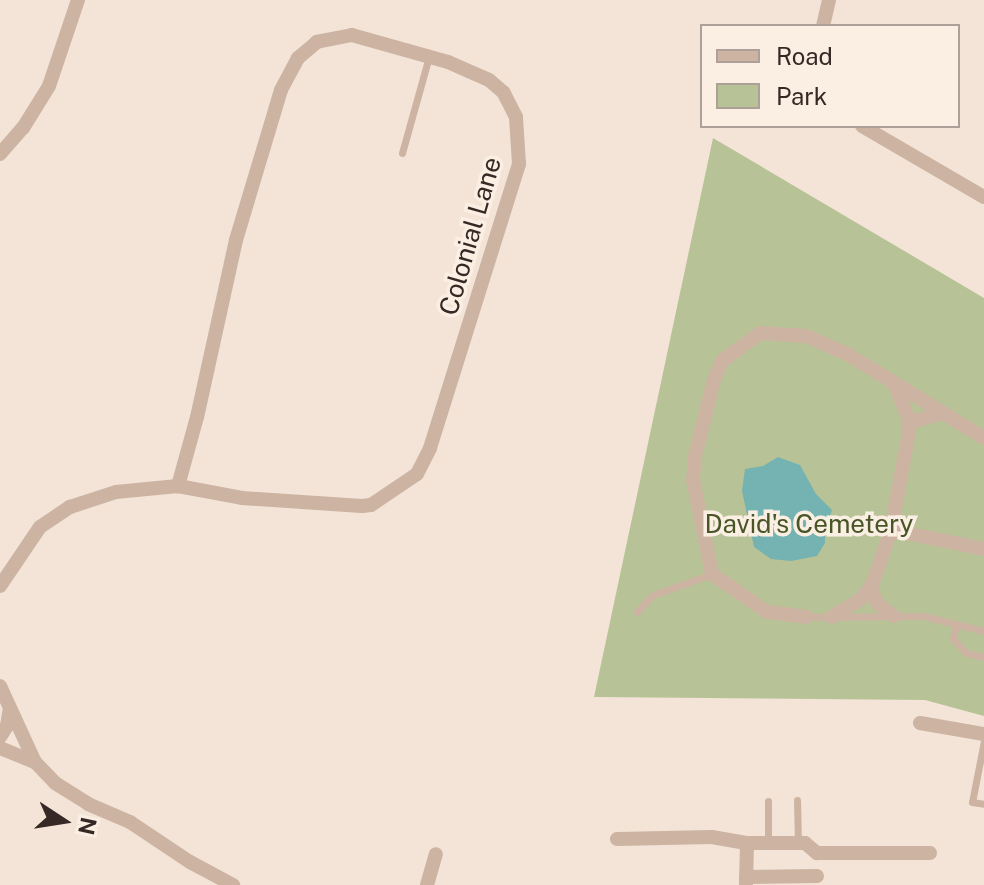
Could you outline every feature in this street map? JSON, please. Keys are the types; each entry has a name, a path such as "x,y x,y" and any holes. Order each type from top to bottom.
{"street":[{"path":"0,154 23,128 49,86 78,0"},
{"path":"823,24 829,0"},
{"name":"Colonial Lane","path":"0,586 25,545 54,516 116,492 178,486 242,498 362,506 371,505 396,490 421,467 430,448 493,254 520,148 516,117 503,92 478,73 429,56 342,35 317,42 305,50 288,74 236,240 197,417 178,486"},
{"path":"865,128 984,197"},
{"path":"807,617 767,612 712,574 693,480 695,456 722,361 760,333 806,336 825,341 984,438"},
{"path":"832,617 861,599 870,588 891,530 908,423 893,382"},
{"path":"908,423 942,413"},
{"path":"891,530 984,549"},
{"path":"870,588 878,604 894,616"},
{"path":"0,686 35,762"},
{"path":"0,737 7,726 10,707"},
{"path":"920,723 984,734"},
{"path":"0,748 35,762 70,794 130,822 190,862 233,885"},
{"path":"617,839 726,838 747,843 811,844 817,853 817,880 746,881 747,843"},
{"path":"817,853 930,853"},
{"path":"427,885 436,854"}],"lane":[{"path":"402,153 429,56"},
{"path":"637,612 653,595 712,574"},
{"path":"807,617 923,616 984,631"},
{"path":"956,624 953,639 966,653 984,657"},
{"path":"984,741 972,802 984,804"},
{"path":"797,800 798,843"},
{"path":"768,801 768,843"}],"green space":[{"name":"David's Cemetery","path":"713,138 984,298 984,716 925,700 594,697"}],"water":[{"path":"778,457 800,465 816,494 832,510 825,530 825,543 817,556 791,561 771,559 754,547 742,491 745,469 763,466"}]}
